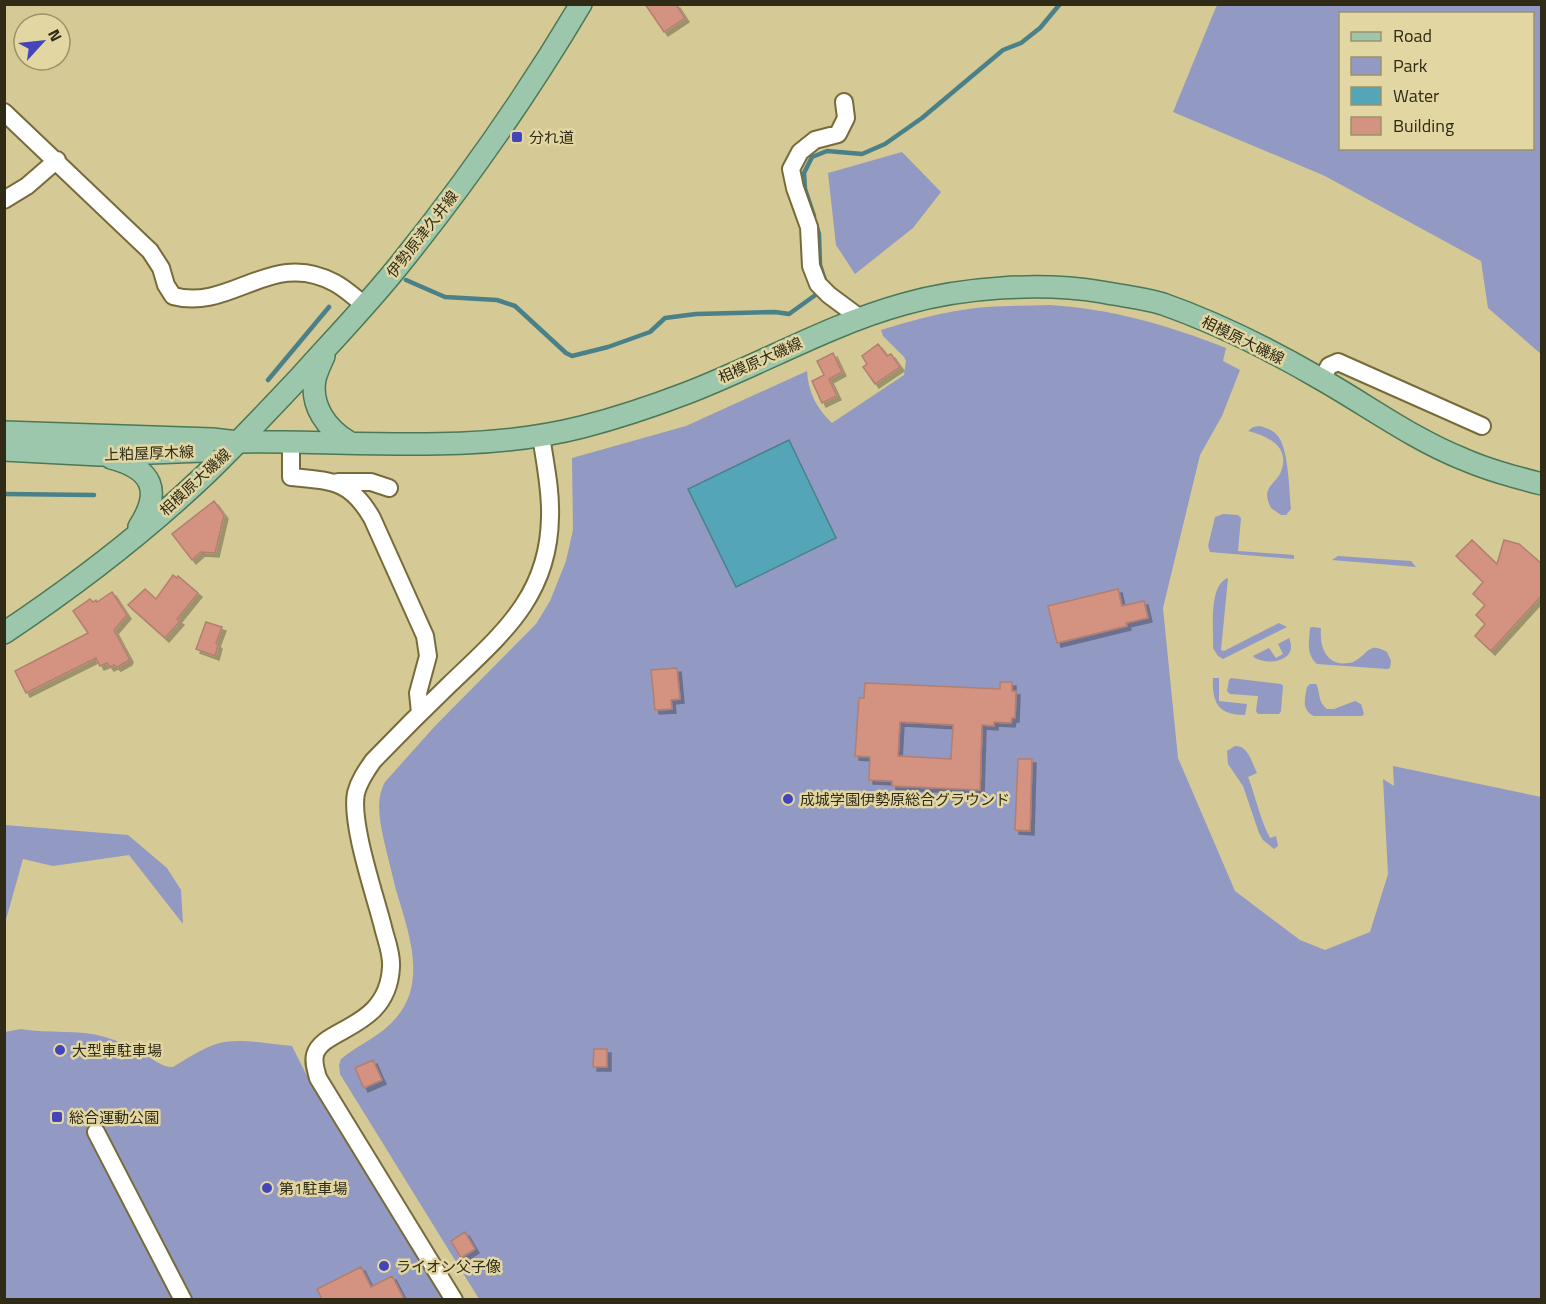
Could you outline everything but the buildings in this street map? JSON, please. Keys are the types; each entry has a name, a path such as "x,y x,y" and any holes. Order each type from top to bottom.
{"main road":[{"name":"伊勢原津久井線","path":"238,442 400,265 504,126 544,67 580,4"},
{"name":"相模原大磯線","path":"4,633 85,578 191,488 238,442 438,443 541,436 582,427 688,392 860,318 904,304 966,290 1035,288 1098,292 1160,303 1226,328 1322,379 1404,431 1464,460 1542,484"},
{"path":"327,347 315,379 316,404 332,431 349,442"},
{"name":"上粕屋厚木線","path":"4,432 212,439 238,442"},
{"name":"上粕屋厚木線","path":"4,450 99,455 199,452 238,442"},
{"path":"99,455 126,462 138,469 152,490 152,501 147,514 130,541"}],"street":[{"path":"844,102 846,118 838,134 815,140 800,152 791,169 795,188 809,227 811,266 824,289 860,318"},
{"path":"4,112 150,251 161,268 166,285 173,296 186,300 204,298 275,274 294,272 315,274 335,283 364,305"},
{"path":"4,200 27,186 57,160"},
{"path":"1322,379 1329,366 1338,362 1482,426"},
{"path":"454,1299 318,1078 315,1055 322,1044 366,1018 376,1008 388,986 390,956 360,839 356,805 356,794 364,772 420,713 508,628 535,585 543,565 550,518 550,496 541,436"},
{"path":"291,441 291,477 371,483 389,488"},
{"path":"334,482 353,492 363,502 425,636 428,656 418,693 420,713"},
{"path":"96,1132 183,1299"}],"green space":[{"path":"1219,5 1541,5 1541,354 1488,308 1481,261 1325,176 1173,112 1216,7"},
{"path":"902,152 941,192 913,228 855,274 836,245 828,173"},
{"name":"成城学園伊勢原総合グラウンド","path":"1050,305 1118,314 1183,332 1226,348 1223,361 1240,370 1222,416 1200,455 1163,608 1178,758 1235,891 1300,940 1325,950 1370,932 1388,874 1383,779 1394,786 1393,766 1541,797 1541,1299 479,1299 340,1074 341,1059 377,1035 396,1018 406,1004 411,988 413,972 410,939 394,884 380,819 380,796 385,782 435,726 536,624 550,601 566,561 573,530 572,458 686,426 807,371 814,399 832,423 904,375 906,361 904,357 883,336 881,330 962,310 995,306"},
{"path":"1260,426 1275,433 1284,450 1291,509 1286,515 1281,515 1271,508 1267,496 1269,488 1280,474 1283,465 1281,450 1271,440 1248,431"},
{"path":"1223,514 1238,515 1241,518 1238,551 1294,555 1294,559 1210,552 1208,546 1215,517"},
{"path":"1338,556 1411,561 1416,567 1332,560"},
{"path":"1228,578 1221,650 1224,651 1279,623 1287,627 1223,659 1213,648 1213,609 1217,589"},
{"path":"1310,628 1321,628 1324,650 1331,660 1337,663 1353,662 1370,649 1377,648 1387,652 1391,661 1390,668 1317,664 1309,648"},
{"path":"1289,638 1290,652 1281,659 1268,661 1253,656 1269,648 1276,658 1283,654 1278,644"},
{"path":"1213,678 1219,678 1219,701 1247,704 1245,715 1228,713 1218,706 1214,694"},
{"path":"1231,678 1281,684 1283,686 1279,714 1258,714 1256,711 1258,696 1230,694 1227,691"},
{"path":"1310,684 1316,684 1320,700 1327,709 1334,709 1355,701 1361,704 1364,714 1362,716 1314,716 1307,710 1305,703 1307,687"},
{"path":"1235,746 1246,751 1257,773 1248,777 1270,838 1276,836 1278,846 1274,849 1263,840 1259,833 1243,786 1228,764 1227,751"},
{"path":"5,825 128,835 167,868 181,890 183,924 129,855 53,866 23,859 5,923"},
{"path":"21,1029 84,1033 105,1037 169,1067 220,1043 251,1042 292,1046 306,1074 444,1299 5,1300 5,1032"}],"water":[{"path":"789,440 836,538 736,587 688,489"}],"waterway":[{"path":"814,216 805,189 804,173 812,157 827,151 862,154 885,144 922,118 1003,50 1021,43 1040,28 1060,4"},
{"path":"816,224 819,234 820,265 825,280"},
{"path":"406,280 445,297 497,300 515,306 572,356 608,347 650,332 665,318 696,314 775,312 789,314 821,291"},
{"path":"268,380 329,307"},
{"path":"4,494 94,495"}],"place":[{"name":"分れ道","path":"517,137"},
{"name":"成城学園伊勢原総合グラウンド","path":"788,799"},
{"name":"大型車駐車場","path":"60,1050"},
{"name":"総合運動公園","path":"57,1117"},
{"name":"第1駐車場","path":"267,1188"},
{"name":"ライオン父子像","path":"384,1266"}]}
